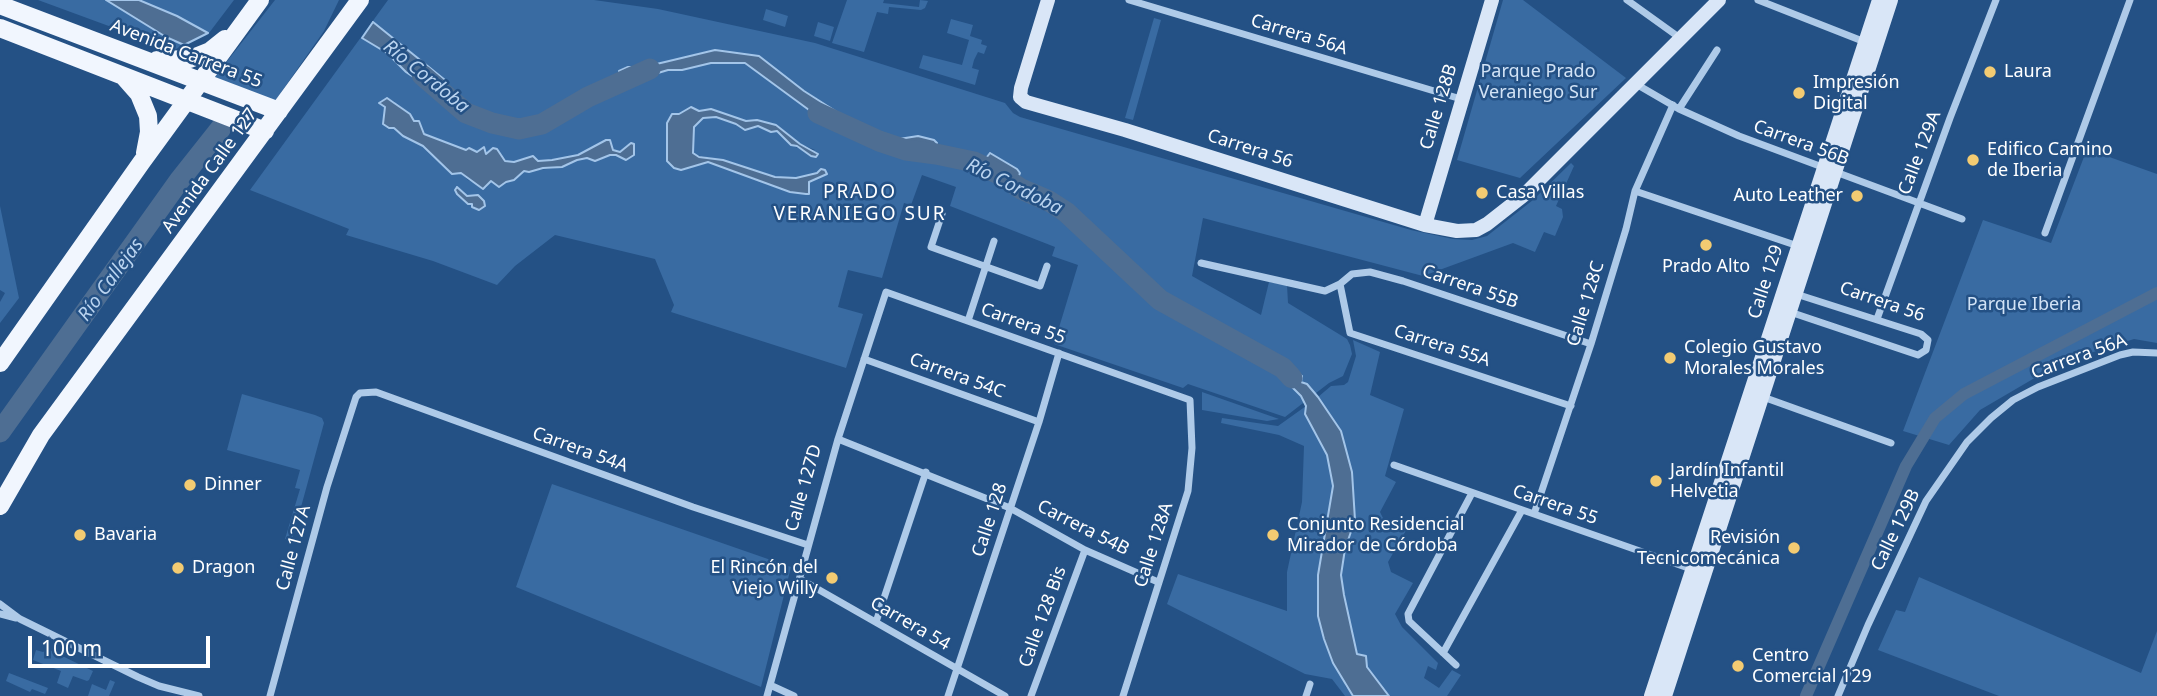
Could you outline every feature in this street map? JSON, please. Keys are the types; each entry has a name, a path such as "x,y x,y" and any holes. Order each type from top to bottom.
{"main road":[{"path":"0,363 141,163 262,0"},
{"path":"322,53 345,0"},
{"name":"Avenida Calle 127","path":"0,506 41,435 360,0"},
{"name":"Carrera 56","path":"1048,0 1021,93 1023,100 1425,225 1457,231 1476,230 1524,195 1635,84"},
{"name":"Calle 128B","path":"1425,225 1492,0"},
{"path":"1635,84 1719,0"},
{"name":"Calle 129","path":"1871,44 1879,0"},
{"name":"Calle 129","path":"1651,696 1763,397 1796,294 1829,170 1871,44 1891,0"},
{"name":"Avenida Carrera 55","path":"0,5 279,111"},
{"path":"123,52 159,60 190,59 218,46 246,20"},
{"path":"0,29 265,131"},
{"path":"122,75 139,94 148,116 147,148 141,163"},
{"name":"Calle 129","path":"1665,696 1699,571 1798,246 1829,170"}],"street":[{"name":"Carrera 56A","path":"1129,0 1461,99"},
{"path":"1628,0 1680,38"},
{"path":"1758,0 1871,44"},
{"name":"Calle 129A","path":"1877,319 1918,203 1996,0"},
{"path":"2045,233 2130,0"},
{"name":"Calle 128C","path":"1534,514 1591,344 1635,191 1676,107 1717,50"},
{"name":"Carrera 56B","path":"1635,84 1676,107 1739,136 1962,219"},
{"path":"1635,191 1798,246"},
{"path":"942,214 931,247 1040,286 1047,265"},
{"path":"968,321 994,241"},
{"name":"Carrera 55B","path":"1201,263 1325,290 1340,284 1352,274 1370,272 1591,344"},
{"name":"Carrera 55A","path":"1340,284 1350,333 1571,406"},
{"name":"Carrera 55","path":"886,292 1189,400"},
{"name":"Calle 127D","path":"767,696 838,439 886,292"},
{"name":"Carrera 56","path":"1790,312 1918,355 1926,350 1928,340 1921,334 1796,294"},
{"name":"Carrera 56A","path":"2014,400 2063,376 2120,355 2133,352 2157,354"},
{"name":"Calle 128","path":"948,696 1039,422 1059,353"},
{"name":"Carrera 54C","path":"864,359 1039,422"},
{"name":"Carrera 54A","path":"352,409 360,393 376,392 693,507 808,545"},
{"path":"1763,397 1891,443"},
{"name":"Calle 128A","path":"1123,696 1188,491 1192,448 1189,400"},
{"name":"Calle 129B","path":"1839,696 1868,625 1926,501 1966,442 2014,400"},
{"name":"Calle 127A","path":"271,696 327,487 352,409"},
{"name":"Carrera 54B","path":"838,439 926,472 1010,508 1085,550 1158,582"},
{"name":"Carrera 55","path":"1394,466 1699,571"},
{"path":"876,622 926,472"},
{"path":"1456,665 1409,621 1408,614 1472,493"},
{"path":"1443,653 1522,510"},
{"name":"Calle 128 Bis","path":"1031,696 1085,550"},
{"name":"Carrera 54","path":"800,579 1005,696"},
{"path":"0,604 20,620"},
{"path":"0,614 20,620 153,683 199,696"},
{"path":"1306,696 1310,684"},
{"path":"771,685 794,696"}],"green space":[{"path":"38,0 106,0 184,45 160,11 139,0 234,0 209,33 174,50"},
{"path":"275,0 339,0 324,31 275,101 214,78"},
{"path":"388,0 594,0 658,9 815,43 1005,103 1020,117 1411,230 1453,239 1472,240 1487,236 1533,200 1571,163 1574,166 1556,206 1562,209 1563,217 1555,236 1544,232 1535,252 1513,243 1423,276 1203,218 1192,276 1261,315 1269,282 1287,285 1288,303 1347,339 1350,345 1352,354 1343,376 1329,383 1285,417 1188,384 1183,388 1054,344 1078,265 1052,256 1055,247 950,206 956,187 922,175 911,205 904,203 882,278 848,270 838,307 863,314 846,368 671,312 674,305 655,259 555,235 515,266 497,285 433,261 346,235 349,229 250,190","holes":["398,41 445,80 438,94 406,72 387,53","715,50 759,56 804,91 828,105 835,126 745,63 711,63 682,70 668,70 629,82 621,75 628,67 644,67","387,98 410,114 414,121 419,122 422,133 466,150 480,150 486,155 490,152 498,153 505,161 514,162 533,156 537,161 552,160 578,155 610,140 613,150 620,152 633,144 634,155 623,158 610,155 595,161 587,158 558,168 524,171 499,187 491,181 486,188 468,180 461,173 449,172 423,146 403,136 393,127 389,128 383,124 385,107 380,101","710,109 746,121 757,120 776,125 800,144 815,150 803,150 791,145 777,131 771,132 758,126 745,130 716,117 703,118 694,127 693,153 775,177 796,178 817,173 821,169 820,177 809,182 806,194 790,192 719,165 703,162 690,167 667,161 666,127 672,114","918,136 916,153 906,155 881,137 899,139","993,154 1001,162 1017,169 1017,180 989,166"]},
{"path":"847,0 884,0 883,3 919,7 920,0 928,1 921,10 889,7 888,14 877,12 864,52 832,43"},
{"name":"Parque Prado Veraniego Sur","path":"1503,0 1523,0 1626,78 1520,178 1457,160"},
{"path":"766,9 788,16 785,27 763,20"},
{"path":"1154,18 1161,20 1133,120 1125,118"},
{"path":"951,19 973,25 970,36 982,40 981,44 987,46 984,54 978,52 974,60 972,68 979,70 975,85 919,68 923,55 962,65 969,40 947,33"},
{"path":"818,22 834,27 830,41 814,36"},
{"name":"Parque Iberia","path":"2087,149 2157,174 2157,343 2134,339 2062,362 1980,410 1949,445 1903,431 1983,220 2051,243"},
{"path":"0,206 19,298 0,323 0,302 5,293 0,290"},
{"path":"1353,340 1380,352 1370,395 1404,409 1385,476 1396,482 1380,512 1383,518 1408,527 1388,562 1391,572 1413,583 1395,614 1402,627 1438,663 1436,670 1428,666 1424,678 1439,688 1452,670 1461,675 1447,696 1389,696 1358,654 1351,632 1341,576 1345,549 1355,520 1341,431 1318,397 1331,386 1348,382 1356,356"},
{"path":"1202,392 1279,419 1267,421 1202,410"},
{"path":"242,394 315,415 322,418 324,423 292,540 285,539 300,489 295,488 300,470 227,450"},
{"path":"1306,406 1305,415 1327,455 1333,486 1318,575 1318,616 1346,687 1353,696 1345,696 1332,679 1305,674 1167,604 1178,574 1287,611 1287,572 1302,502 1304,446 1279,435 1221,423 1222,418 1278,426"},
{"path":"552,484 791,567 761,687 516,587"},
{"path":"1919,577 2141,673 2157,631 2157,696 1999,696 1878,650 1896,610 1905,612"},
{"path":"48,649 93,671 89,680 73,676 68,688 57,683 61,671 33,660 36,650 43,652"},
{"path":"9,673 48,688 45,694 32,689 30,692 6,681"},
{"path":"110,680 115,682 109,696 88,696 92,684 106,690"}],"water":[{"path":"106,0 139,0 208,33 184,45"},
{"path":"373,22 445,80 443,92 438,94 406,72 387,53 362,38"},
{"path":"715,50 759,56 804,91 837,112 843,120 842,125 835,126 809,110 745,63 711,63 682,70 668,70 628,82 619,71"},
{"path":"387,98 410,114 414,121 419,121 424,134 466,150 469,148 477,152 484,147 486,154 493,148 497,149 505,161 514,162 533,156 538,161 552,160 578,155 606,140 610,140 613,150 620,152 631,143 634,144 634,155 626,160 616,155 595,161 587,158 562,167 524,171 514,180 499,187 491,181 483,189 461,173 452,174 423,146 383,124 385,107 379,103"},
{"path":"691,107 699,111 711,109 746,121 757,120 776,125 818,154 816,157 811,156 791,145 777,131 771,132 758,126 745,130 716,117 703,118 694,127 693,153 699,157 723,160 775,177 796,178 817,173 821,169 827,174 809,182 809,194 806,194 790,192 708,162 681,170 674,168 667,161 667,123 672,114 679,114"},
{"path":"918,136 934,140 937,143 936,149 927,156 916,153 900,155 874,144 875,138 899,139"},
{"path":"990,153 1017,169 1020,173 1017,180 983,162"},
{"path":"457,187 467,196 478,195 485,206 479,210 472,207 472,204 468,204 457,194"},
{"path":"1267,352 1280,365 1286,365 1302,376 1301,382 1307,384 1318,397 1341,431 1352,472 1355,520 1345,549 1341,575 1344,595 1357,654 1366,656 1367,667 1389,696 1353,696 1333,663 1324,639 1318,616 1318,575 1333,486 1327,455 1305,414 1306,406 1301,396 1291,386 1283,371 1274,371 1269,357 1264,355"}],"waterway":[{"name":"Río Cordoba","path":"422,75 466,113 519,129 542,124 588,97 650,69"},
{"name":"Río Cordoba","path":"818,113 879,141 906,150 974,162 1001,175 1021,189 1049,201 1066,212 1160,300 1283,368 1292,378"},
{"name":"Río Callejas","path":"0,432 179,181 221,128"},
{"path":"1806,696 1906,466 1935,418 1964,394 2157,293"}],"place":[{"name":"Laura","path":"1990,72"},
{"name":"Impresión Digital","path":"1799,93"},
{"name":"Edifico Camino de Iberia","path":"1973,160"},
{"name":"Casa Villas","path":"1482,193"},
{"name":"Auto Leather","path":"1857,196"},
{"name":"Prado Alto","path":"1706,245"},
{"name":"Colegio Gustavo Morales Morales","path":"1670,358"},
{"name":"Jardín Infantil Helvetia","path":"1656,481"},
{"name":"Dinner","path":"190,485"},
{"name":"Bavaria","path":"80,535"},
{"name":"Conjunto Residencial Mirador de Córdoba","path":"1273,535"},
{"name":"Revisión Tecnicomecánica","path":"1794,548"},
{"name":"Dragon","path":"178,568"},
{"name":"El Rincón del Viejo Willy","path":"832,578"},
{"name":"Centro Comercial 129","path":"1738,666"}],"district":[{"name":"PRADO VERANIEGO SUR","path":"860,204"}]}
